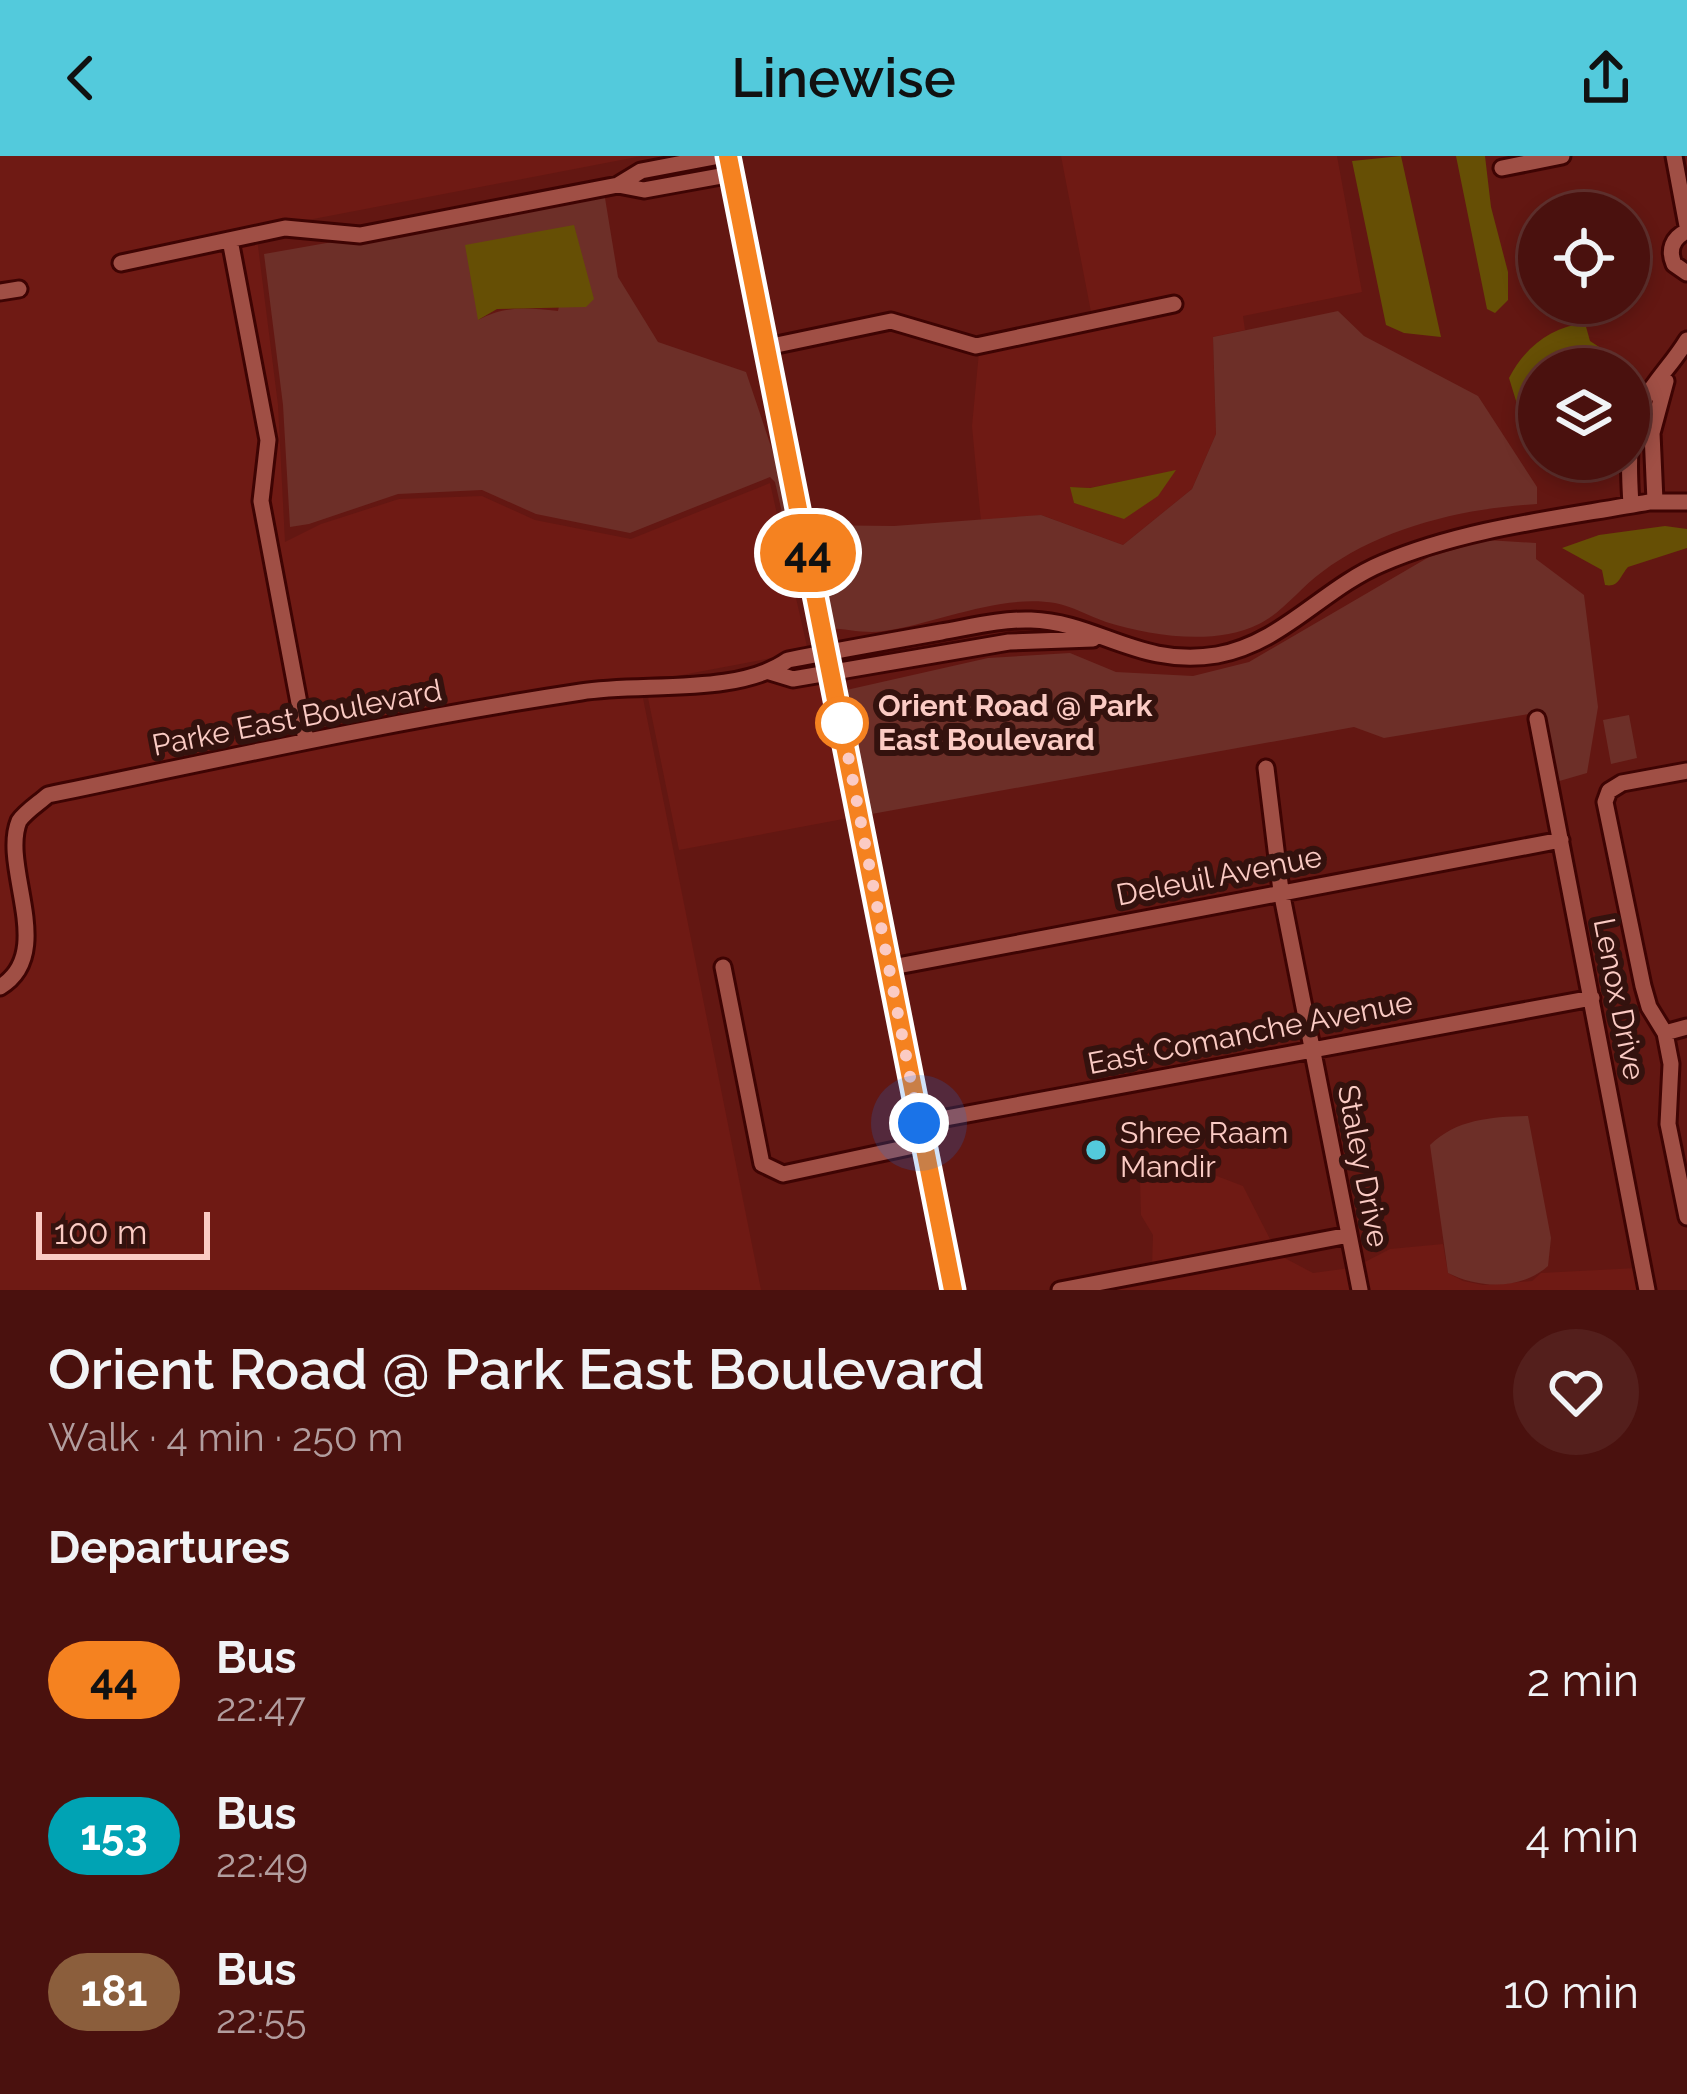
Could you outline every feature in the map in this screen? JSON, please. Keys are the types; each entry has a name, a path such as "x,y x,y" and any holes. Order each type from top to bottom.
{"street":[{"path":"122,262 285,228 360,235 618,185 640,171 724,156 732,174 767,347 953,1290"},
{"path":"1502,168 1562,156"},
{"path":"1674,156 1687,229 1671,248 1674,264 1687,273"},
{"path":"618,185 644,190 732,174"},
{"path":"230,240 268,440 261,501 306,740"},
{"path":"0,292 19,289"},
{"path":"767,347 891,322 976,346 1174,304"},
{"path":"1631,505 1631,435 1643,401 1687,340"},
{"path":"1655,501 1652,433 1671,366"},
{"name":"Parke East Boulevard","path":"0,986 11,980 23,948 10,856 17,823 48,795 306,740 586,691 715,682 770,672 788,660 828,652 1029,620 1058,623 1150,654 1189,658 1230,651 1266,639 1344,584 1416,550 1631,505 1687,502"},
{"name":"Parke East Boulevard","path":"770,672 793,679 1010,642 1100,639"},
{"name":"Lenox Drive","path":"1537,719 1647,1290"},
{"name":"Staley Drive","path":"1267,768 1281,891 1360,1290"},
{"path":"1687,771 1622,784 1609,790 1605,802 1643,986 1679,1064 1668,1124 1687,1217"},
{"name":"Deleuil Avenue","path":"887,968 1561,840"},
{"path":"723,967 762,1164 783,1174 923,1144"},
{"name":"East Comanche Avenue","path":"919,1123 1592,998"},
{"path":"1665,1033 1687,1028"},
{"path":"1060,1290 1349,1235"}],"shaded area":[{"path":"0,156 642,156 256,230 278,405 285,542 321,524 399,499 482,496 535,520 631,539 770,483 808,651 640,683 761,1290 0,1290"},
{"path":"1061,156 1337,156 1362,292 1243,316 1245,330 1213,337 1216,434 1192,489 1123,545 1041,515 981,522 972,426 979,352 1181,309 1177,297 1054,323 1091,312","holes":["1174,471 1091,507 1074,503 1071,487 1089,488"]},
{"path":"1401,156 1441,337 1404,333 1386,325 1352,161"},
{"path":"1456,156 1485,156 1491,207 1508,272 1508,300 1495,313 1487,309"},
{"path":"599,195 605,198 618,277 658,342 746,372 794,515 783,517 770,477 630,533 536,514 482,490 398,494 290,527 283,405 264,254","holes":["574,226 558,311 507,310 478,320"]},
{"path":"574,225 594,299 586,307 497,309 478,320 465,245"},
{"path":"1338,311 1364,336 1478,396 1518,458 1518,480 1532,480 1537,487 1537,504 1453,515 1370,543 1322,572 1267,619 1223,635 1143,631 1061,604 1034,601 884,631 829,628 809,525 894,526 1041,515 1123,545 1192,489 1216,434 1213,337"},
{"path":"1585,324 1590,341 1601,348 1532,348 1561,329"},
{"path":"1518,364 1518,406 1517,404 1509,378"},
{"path":"1176,470 1158,496 1124,519 1074,503 1070,487 1090,488"},
{"path":"1665,526 1687,529 1687,548 1628,567 1613,585 1605,585 1602,570 1562,548 1599,535"},
{"path":"1487,540 1536,543 1536,559 1584,595 1598,707 1587,773 1556,782 1541,712 1384,738 1354,727 866,815 842,691 988,658 1070,653 1116,672 1193,676 1249,662 1429,557"},
{"path":"768,677 794,686 828,681 854,817 679,850 647,693"},
{"path":"1629,715 1637,758 1611,764 1603,720"},
{"path":"1528,1116 1551,1238 1548,1266 1525,1279 1500,1284 1473,1282 1448,1273 1430,1145 1463,1125"},
{"path":"1201,1170 1243,1186 1272,1243 1152,1266 1153,1235 1141,1215 1140,1182 1160,1173"},
{"path":"1443,1244 1448,1273 1463,1281 1483,1285 1532,1281 1541,1273 1637,1268 1641,1290 1366,1290 1361,1264 1390,1249"},
{"path":"1279,1255 1313,1273 1350,1268 1354,1290 1096,1290"}],"bus line":[{"name":"44","path":"728,156 953,1290"}],"place":[{"name":"Orient Road @ Park East Boulevard","path":"842,723"},
{"name":"Shree Raam Mandir","path":"1096,1150"}],"route":[{"path":"842,723 839,709 919,1123"}]}
